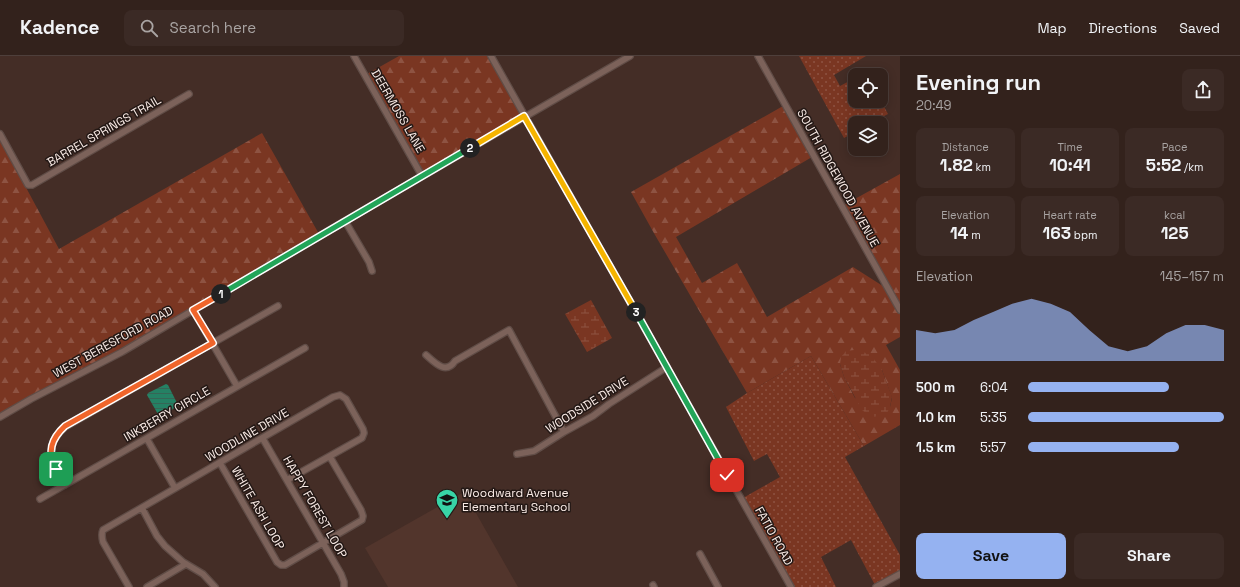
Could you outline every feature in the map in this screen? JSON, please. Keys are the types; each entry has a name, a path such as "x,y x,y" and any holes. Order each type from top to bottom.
{"street":[{"name":"DEERMOSS LANE","path":"354,56 422,176"},
{"name":"FATIO ROAD","path":"491,56 791,587"},
{"name":"WEST BERESFORD ROAD","path":"0,417 122,352 524,116 630,56"},
{"name":"SOUTH RIDGEWOOD AVENUE","path":"758,56 900,310"},
{"name":"BARREL SPRINGS TRAIL","path":"0,134 28,185 39,181 190,94"},
{"path":"345,221 369,262 372,271"},
{"path":"65,485 52,463 52,444 58,433 65,426 278,306"},
{"path":"193,310 237,386"},
{"path":"426,355 439,366 448,367 455,361 508,330 564,432"},
{"name":"INKBERRY CIRCLE","path":"40,499 305,348"},
{"name":"WOODSIDE DRIVE","path":"517,454 534,451 593,416 667,367"},
{"name":"WOODLINE DRIVE","path":"129,587 104,542 102,533 104,530 333,397 340,396 346,399 363,429 364,433 362,438 288,480"},
{"path":"147,439 175,488"},
{"name":"HAPPY FOREST LOOP","path":"263,439 341,574 344,587"},
{"name":"WHITE ASH LOOP","path":"220,463 277,562 281,565 362,520 363,516 361,510 330,457"},
{"path":"142,508 157,536 165,546 186,564 203,574 215,587"},
{"path":"700,554 718,587"},
{"path":"147,587 186,564"},
{"path":"876,587 900,574"}],"shaded area":[{"path":"166,384 168,385 178,405 159,416 147,395 148,393"},
{"name":"Woodward Avenue Elementary School","path":"464,492 518,587 388,587 365,548"}],"green space":[{"path":"399,56 488,56 521,115 423,173 367,74"},
{"path":"799,56 866,56 834,75 840,86 848,82 848,108 885,108 888,114 884,116 848,116 848,136 844,138"},
{"path":"783,106 812,157 676,237 702,283 737,263 767,317 853,267 886,288 900,314 900,337 886,345 900,370 900,425 864,446 811,356 747,393 631,192","holes":["840,364 882,370 892,398 890,407 855,398 844,377"]},
{"path":"262,133 319,234 121,350 0,415 0,139 59,249"},
{"path":"900,174 900,304 899,304 844,205"},
{"path":"591,300 612,338 587,352 565,314"},
{"path":"854,350 870,354 882,370 892,397 887,413 881,416 871,417 862,410 844,377 840,364 841,357 846,351"},
{"path":"811,356 864,446 845,457 900,555 900,571 875,585 851,540 821,557 836,587 795,587 743,498 780,477 767,454 754,461 726,407 747,393"}],"place":[{"name":"Woodward Avenue Elementary School","path":"447,520"}],"route":[{"path":"56,469 52,463 52,444 58,433 65,426 213,343 193,310 524,116 727,475"}]}
